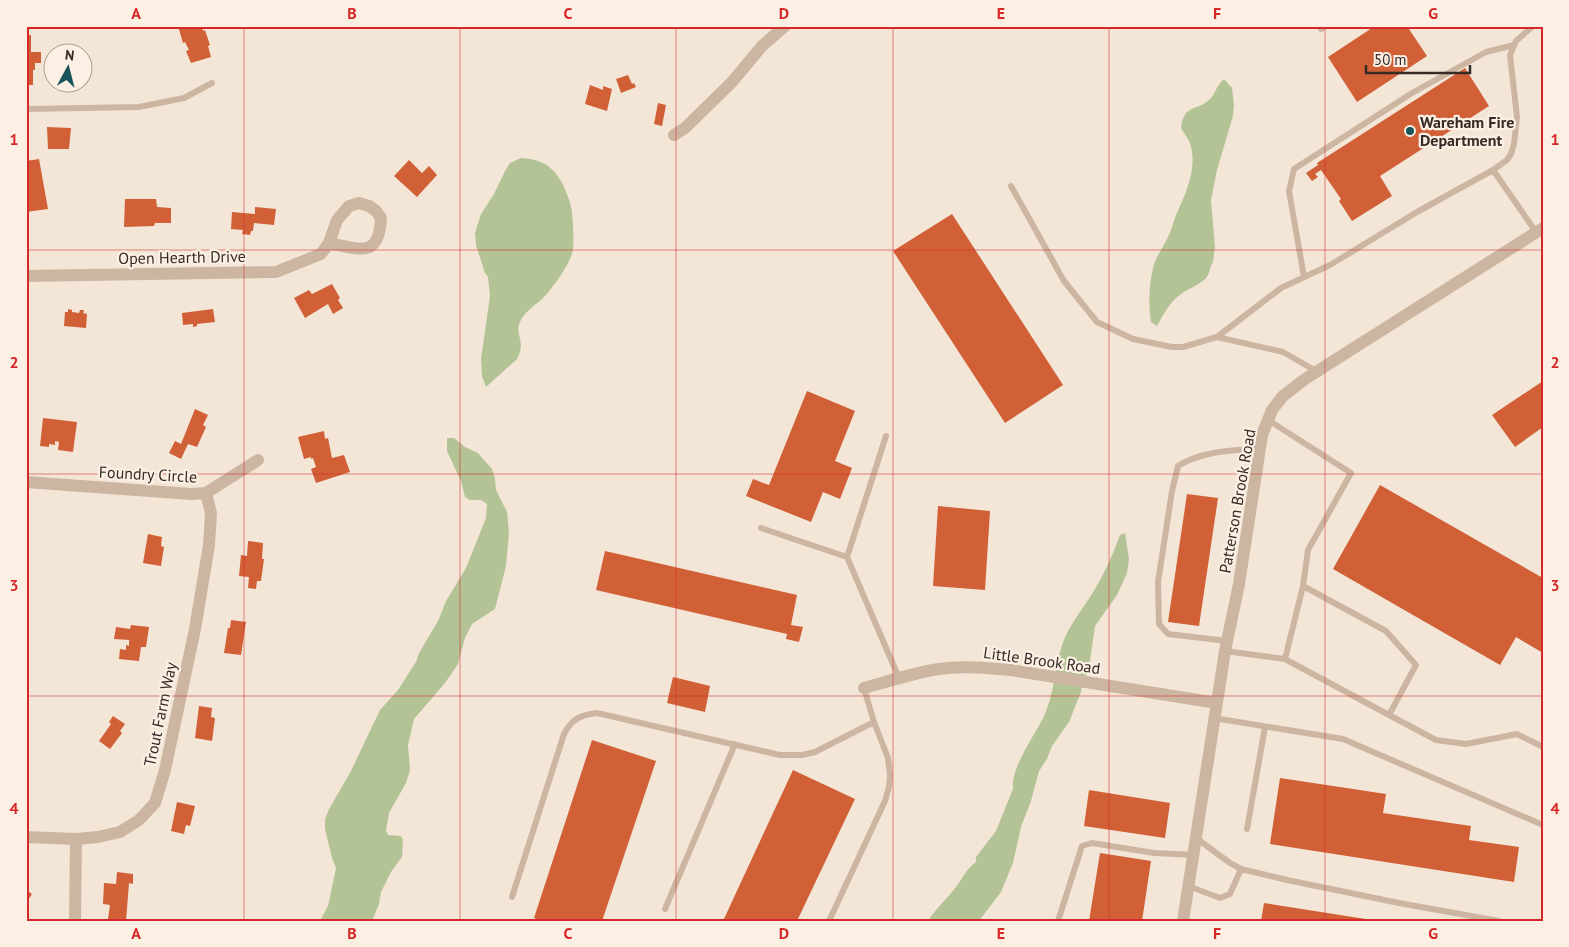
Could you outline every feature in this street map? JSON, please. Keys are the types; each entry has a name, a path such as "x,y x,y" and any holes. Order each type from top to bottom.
{"street":[{"path":"674,135 685,128 732,82 762,46 785,26"},
{"name":"Patterson Brook Road","path":"1183,921 1214,718 1239,584 1262,435 1272,410 1283,396 1318,372 1540,230"},
{"name":"Open Hearth Drive","path":"26,276 276,272 321,254 329,243"},
{"name":"Foundry Circle","path":"26,482 206,494 258,460"},
{"name":"Trout Farm Way","path":"26,837 76,839 120,832 139,820 155,803 195,629 210,545 211,513 206,494"},
{"name":"Little Brook Road","path":"864,688 933,670 955,667 978,667 1012,670 1217,703"},
{"path":"75,921 76,839"}],"lane":[{"path":"1011,186 1064,281 1097,322 1133,339 1172,347 1182,347 1217,336 1281,288 1330,264 1417,212 1493,170 1507,160 1514,144 1517,117 1510,55 1516,41 1533,26"},
{"path":"1304,277 1289,191 1294,169 1412,93 1486,52 1514,45"},
{"path":"26,109 139,107 184,98 212,83"},
{"path":"1493,170 1540,230"},
{"path":"1217,336 1283,352 1318,372"},
{"path":"1268,420 1351,474 1308,550 1303,586 1285,659"},
{"path":"886,436 847,557 899,678"},
{"path":"1260,450 1226,450 1187,460 1178,466 1172,491 1158,582 1159,624 1168,634 1285,659 1436,740 1466,744 1517,734 1543,747"},
{"path":"761,528 847,557"},
{"path":"1303,586 1386,631 1416,665 1389,715"},
{"path":"829,921 885,801 889,787 888,758 874,722 864,688"},
{"path":"512,897 564,734 570,724 584,715 597,713 780,755 802,755 815,752 874,722"},
{"path":"1214,718 1343,740 1543,824"},
{"path":"1247,829 1265,727"},
{"path":"665,909 735,744"},
{"path":"1196,838 1230,863 1241,868 1287,880 1499,921"},
{"path":"1058,921 1082,846 1092,843 1154,853 1193,855"},
{"path":"1188,886 1220,898 1230,894 1241,868"}],"green space":[{"path":"1223,80 1232,88 1234,105 1233,116 1217,170 1211,200 1215,247 1213,262 1207,277 1175,299 1157,326 1151,322 1150,315 1152,271 1155,261 1171,232 1192,169 1192,150 1181,128 1183,120 1188,111 1210,99"},
{"path":"521,158 536,160 548,166 557,175 565,189 571,207 573,249 566,266 553,286 522,318 518,331 521,347 517,359 486,387 482,376 481,359 490,296 488,277 476,245 475,233 481,214 494,194 505,171 510,163"},
{"path":"447,438 454,438 465,447 478,453 492,469 496,490 507,512 509,533 506,566 495,609 472,624 465,638 458,664 445,683 414,719 408,745 410,770 406,783 389,813 386,830 388,835 401,836 403,840 402,857 391,872 381,892 379,904 372,921 320,921 328,906 336,868 325,829 325,819 329,809 351,771 380,710 398,690 416,662 419,653 438,621 446,601 466,568 486,518 487,504 481,500 470,500 465,497 461,481 447,451"},
{"path":"1125,533 1129,559 1127,573 1117,595 1095,626 1085,681 1082,684 1081,692 1069,722 1052,746 1047,759 1039,771 1031,801 1021,827 1013,863 1001,892 979,921 928,921 976,862 976,857 996,831 1013,789 1015,772 1019,762 1048,706 1059,655 1066,635 1100,580 1120,535"}],"building":[{"path":"178,26 202,26 210,45 208,46 211,57 191,63 186,51 189,50 185,42 183,43"},
{"path":"1375,26 1407,26 1427,56 1357,102 1328,57"},
{"path":"26,35 31,35 31,52 41,52 41,63 35,63 35,70 33,70 33,85 26,85"},
{"path":"1465,68 1489,106 1380,176 1392,196 1352,221 1339,201 1341,199 1321,170 1315,174 1318,177 1312,181 1306,173 1318,165 1317,163"},
{"path":"628,75 632,84 634,83 636,87 621,93 616,79"},
{"path":"590,85 603,90 603,86 612,89 607,111 585,104"},
{"path":"658,103 666,105 662,126 654,124"},
{"path":"47,127 71,128 69,149 48,149"},
{"path":"39,159 48,209 26,212 26,161"},
{"path":"409,160 422,173 429,166 437,175 417,197 394,176"},
{"path":"125,199 156,199 157,207 171,208 171,223 155,223 154,226 124,227"},
{"path":"255,207 276,209 274,225 254,223 253,231 251,231 250,235 242,234 243,230 231,229 232,212 255,214"},
{"path":"952,214 1063,385 1005,423 893,251"},
{"path":"332,284 343,308 333,314 328,304 305,318 294,298 309,290 312,294"},
{"path":"68,309 79,313 80,310 84,310 83,313 87,314 86,328 64,326 65,312 68,312"},
{"path":"213,309 215,322 197,324 197,326 193,327 193,324 183,325 182,313"},
{"path":"1543,381 1543,427 1515,447 1492,415"},
{"path":"807,391 855,411 835,461 852,468 840,499 823,492 811,522 746,496 753,479 769,485"},
{"path":"195,409 208,415 203,425 206,427 197,447 188,444 181,459 169,453 175,441 181,444"},
{"path":"43,418 77,422 73,452 58,450 59,442 55,441 55,445 49,444 49,447 40,446"},
{"path":"324,431 325,439 328,438 332,458 344,455 350,472 316,483 311,469 316,467 313,458 304,459 298,437"},
{"path":"1380,485 1543,578 1543,653 1516,637 1500,665 1333,569"},
{"path":"1187,494 1218,498 1199,626 1168,622"},
{"path":"938,506 990,511 985,590 933,586"},
{"path":"148,534 162,537 161,546 164,547 161,566 143,563"},
{"path":"248,541 263,543 262,559 264,559 261,581 257,581 256,589 248,588 249,577 239,576 241,555 247,556"},
{"path":"605,551 797,595 791,625 803,627 799,642 786,639 787,634 596,590"},
{"path":"231,620 246,622 241,655 224,653"},
{"path":"131,625 149,627 146,647 141,647 139,661 119,659 120,649 126,650 126,645 129,646 129,640 114,639 116,627 130,629"},
{"path":"673,677 710,686 705,712 667,703"},
{"path":"199,706 212,708 211,717 215,718 212,741 195,738"},
{"path":"113,716 125,724 120,731 122,733 110,749 99,741 111,724 109,722"},
{"path":"592,740 656,761 602,921 542,921 534,918"},
{"path":"793,770 855,799 797,921 723,921"},
{"path":"1280,778 1386,794 1383,813 1471,826 1469,840 1519,847 1514,882 1270,844"},
{"path":"1089,790 1170,803 1165,838 1084,826"},
{"path":"177,802 195,806 190,826 186,825 184,834 171,831"},
{"path":"1100,853 1151,861 1142,921 1089,921"},
{"path":"117,872 133,874 133,884 129,883 126,921 108,919 110,905 103,904 104,883 116,884"},
{"path":"26,890 32,894 26,903"},
{"path":"1264,903 1372,920 1372,921 1261,921"}],"place":[{"name":"Wareham Fire Department","path":"1410,131"}]}
